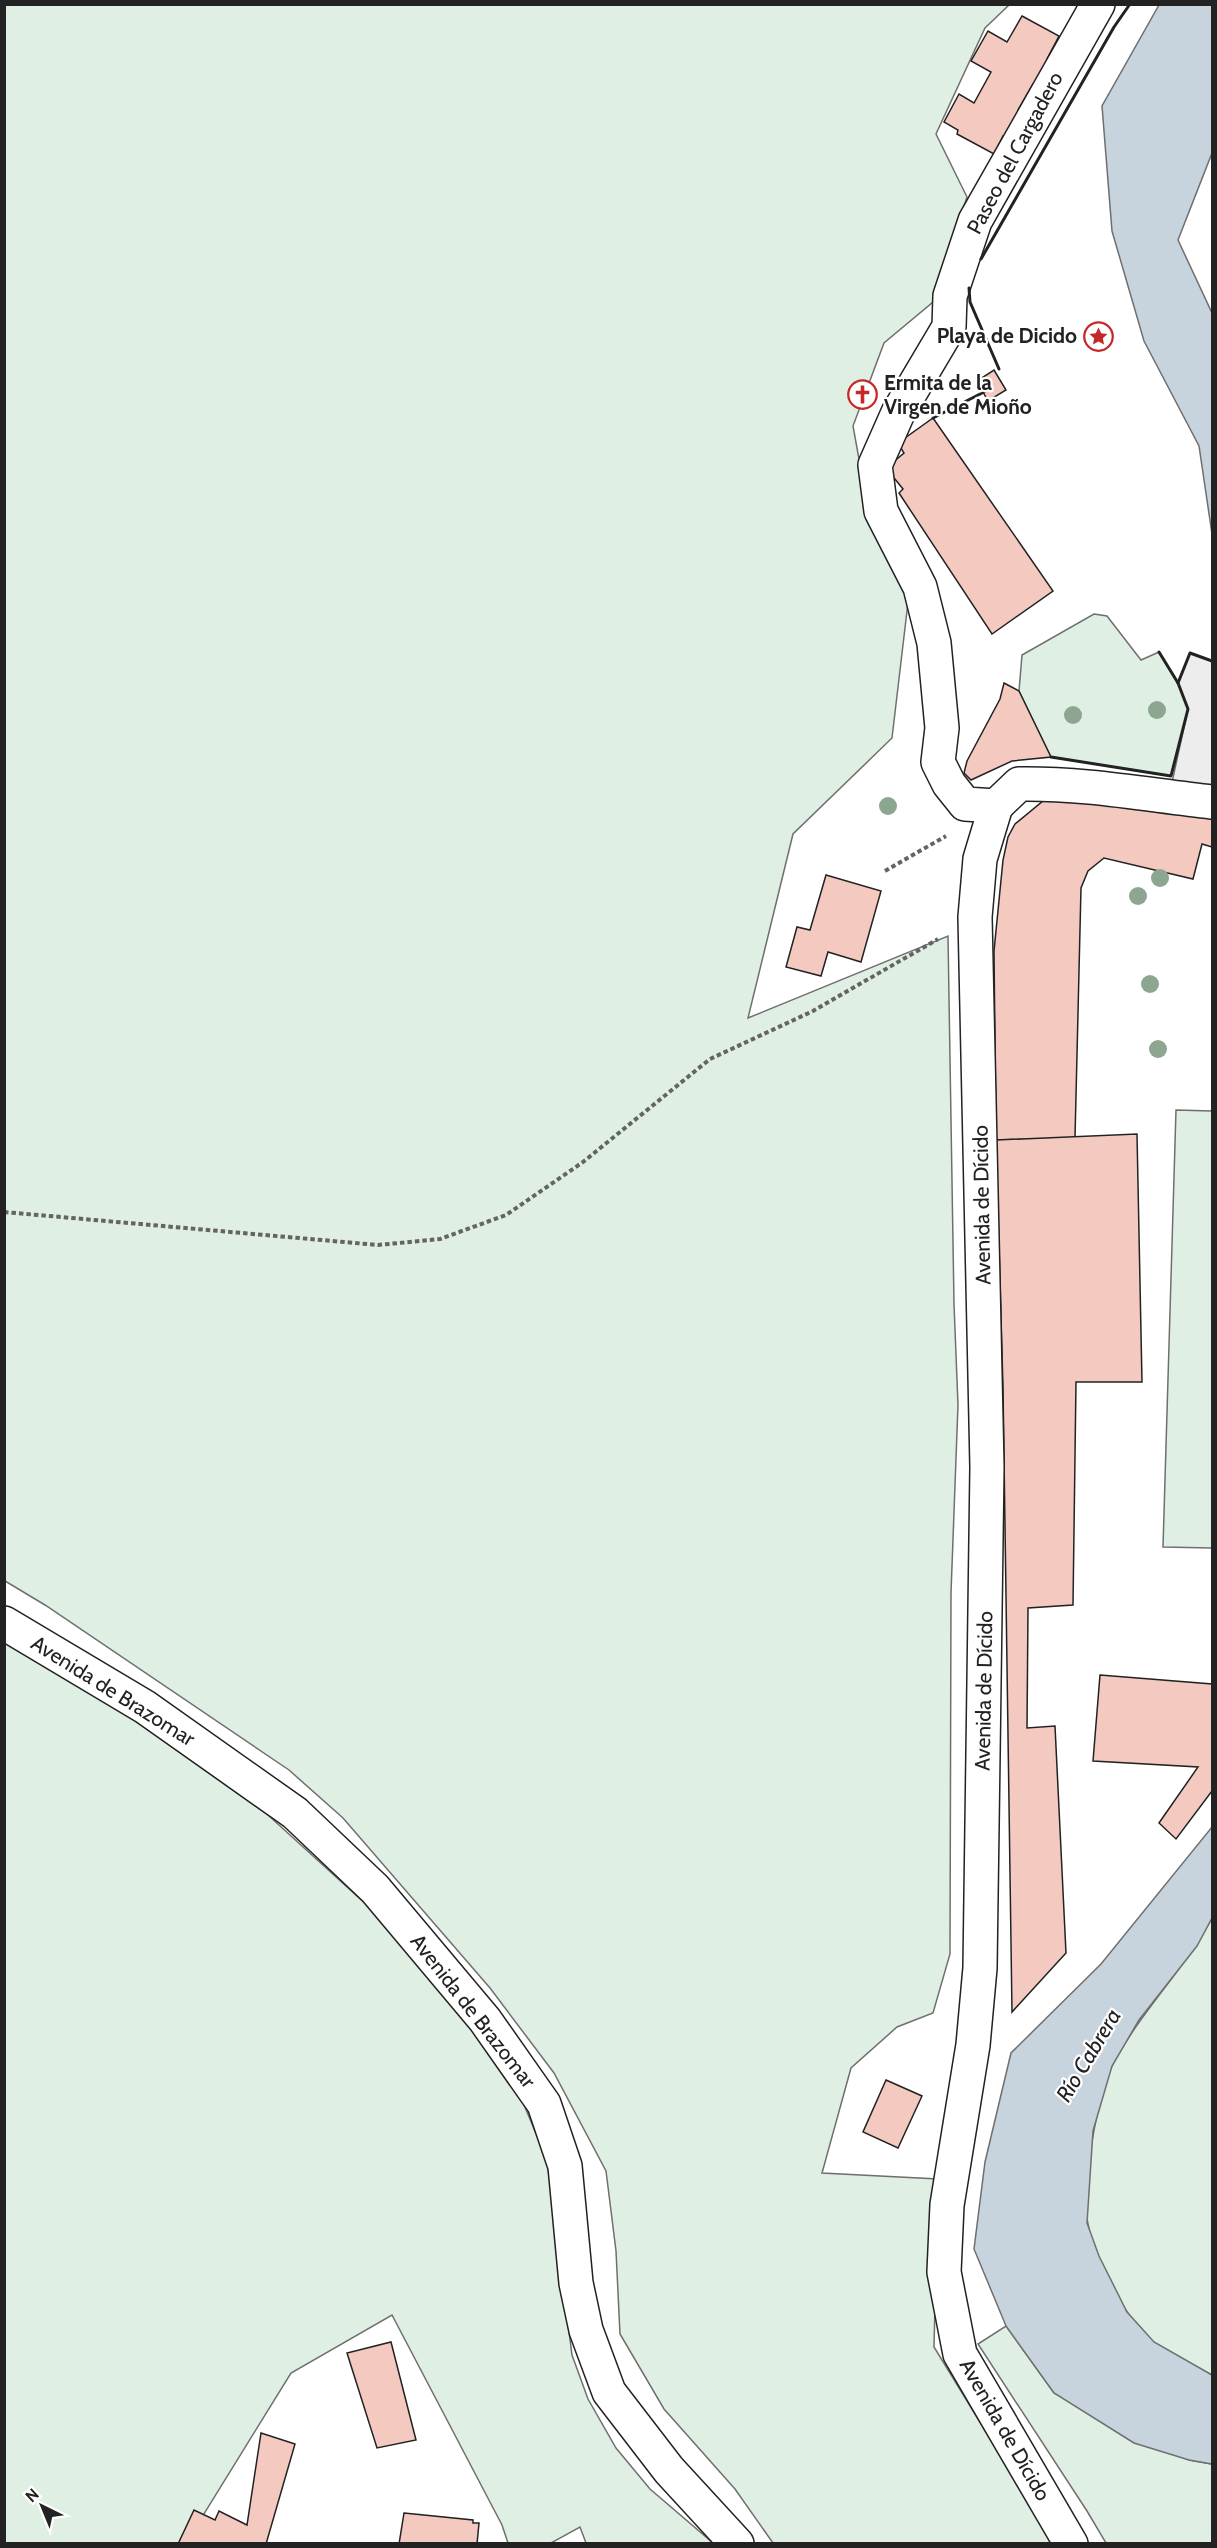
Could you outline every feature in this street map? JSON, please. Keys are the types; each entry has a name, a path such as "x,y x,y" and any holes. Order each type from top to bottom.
{"main road":[{"name":"Paseo del Cargadero","path":"980,805 949,784 938,762 942,728 934,643 920,586 881,511 875,465 898,413 949,327 950,296 975,221 1098,4"},
{"path":"980,805 1019,784 1111,788 1212,802"},
{"name":"Avenida de Dícido","path":"980,805 980,859 975,917 987,1467 980,1968 974,2045 946,2205 944,2272 960,2354 1071,2544"},
{"name":"Avenida de Brazomar","path":"4,1623 145,1707 295,1813 375,1888 485,2020 544,2104 565,2166 576,2283 586,2330 609,2392 669,2470 738,2544"}],"path":[{"path":"885,871 958,829 980,805"},
{"path":"4,1212 378,1245 440,1239 506,1215 583,1162 710,1059 813,1011 975,917"}],"green space":[{"path":"5,5 1009,5 985,28 936,134 967,197 933,302 884,343 853,426 869,514 909,594 892,738 793,834 748,1018 948,936 954,1304 958,1405 951,1593 950,1954 933,2013 897,2027 851,2068 822,2173 938,2179 934,2347 1054,2543 773,2543 735,2489 664,2409 620,2334 616,2251 606,2171 554,2073 490,1988 343,1818 289,1770 45,1605 5,1581"},
{"path":"1094,614 1107,616 1141,660 1159,652 1178,683 1188,709 1171,776 1051,757 1019,691 1022,655"},
{"path":"1176,1110 1212,1111 1212,1548 1163,1547"},
{"path":"4,1642 78,1680 268,1815 392,1928 517,2088 547,2160 572,2355 588,2399 616,2448 650,2489 713,2543 586,2543 580,2527 551,2543 508,2543 502,2525 392,2315 291,2373 186,2543 5,2543"},
{"path":"1212,1918 1212,2375 1159,2347 1142,2332 1132,2319 1097,2255 1086,2209 1096,2119 1113,2064 1136,2026 1189,1955"},
{"path":"1006,2326 1054,2393 1189,2460 1212,2464 1212,2543 1106,2543 978,2344"}],"shaded area":[{"path":"1190,653 1212,661 1212,815 1169,796 1188,709 1178,683"}],"water":[{"path":"1159,5 1212,5 1212,153 1178,240 1212,313 1212,534 1199,446 1144,341 1112,231 1102,106"},
{"name":"Río Cabrera","path":"1212,1827 1212,1918 1197,1946 1139,2020 1112,2066 1093,2131 1087,2223 1099,2256 1127,2312 1154,2342 1212,2375 1212,2464 1189,2460 1134,2443 1054,2393 1006,2326 974,2249 985,2162 1011,2053 1101,1964"}],"building":[{"path":"1022,16 1059,36 1047,59 1051,60 1037,86 1033,84 1018,110 1023,113 1008,139 1003,136 994,154 957,134 958,130 944,122 959,94 974,103 991,72 971,61 988,31 1007,42"},
{"path":"994,370 1006,390 988,401 977,381"},
{"path":"933,418 1053,591 992,634 899,493 903,489 886,468 904,453 898,443"},
{"path":"1004,683 1019,691 1051,757 1012,761 971,780 964,773 967,761 1000,699"},
{"path":"1055,798 1212,815 1212,847 1202,844 1193,879 1104,858 1088,871 1081,888 1075,1138 996,1140 994,951 1003,860 1008,837 1015,824 1043,801"},
{"path":"826,875 881,891 861,962 828,952 821,976 786,967 797,927 810,930"},
{"path":"1137,1134 1142,1382 1076,1382 1073,1605 1028,1608 1027,1728 1055,1726 1066,1953 1012,2012 1003,1388 996,1140"},
{"path":"1100,1675 1212,1684 1212,1791 1176,1839 1159,1823 1198,1767 1093,1761"},
{"path":"886,2080 922,2096 898,2148 863,2132"},
{"path":"391,2342 416,2440 377,2448 347,2353"},
{"path":"261,2433 295,2444 266,2544 178,2544 194,2510 215,2520 219,2511 247,2525"},
{"path":"404,2513 473,2520 473,2523 479,2523 477,2544 399,2544"}],"wall":[{"path":"981,259 1114,27 1130,4"},
{"path":"969,288 970,302 999,369"},
{"path":"933,418 984,392"},
{"path":"1051,757 1171,776 1188,709 1178,683 1159,652"},
{"path":"1178,683 1190,653 1212,661"}],"place":[{"name":"Playa de Dicido","path":"1098,336"},
{"name":"Ermita de la Virgen de Mioño","path":"863,395"}]}
